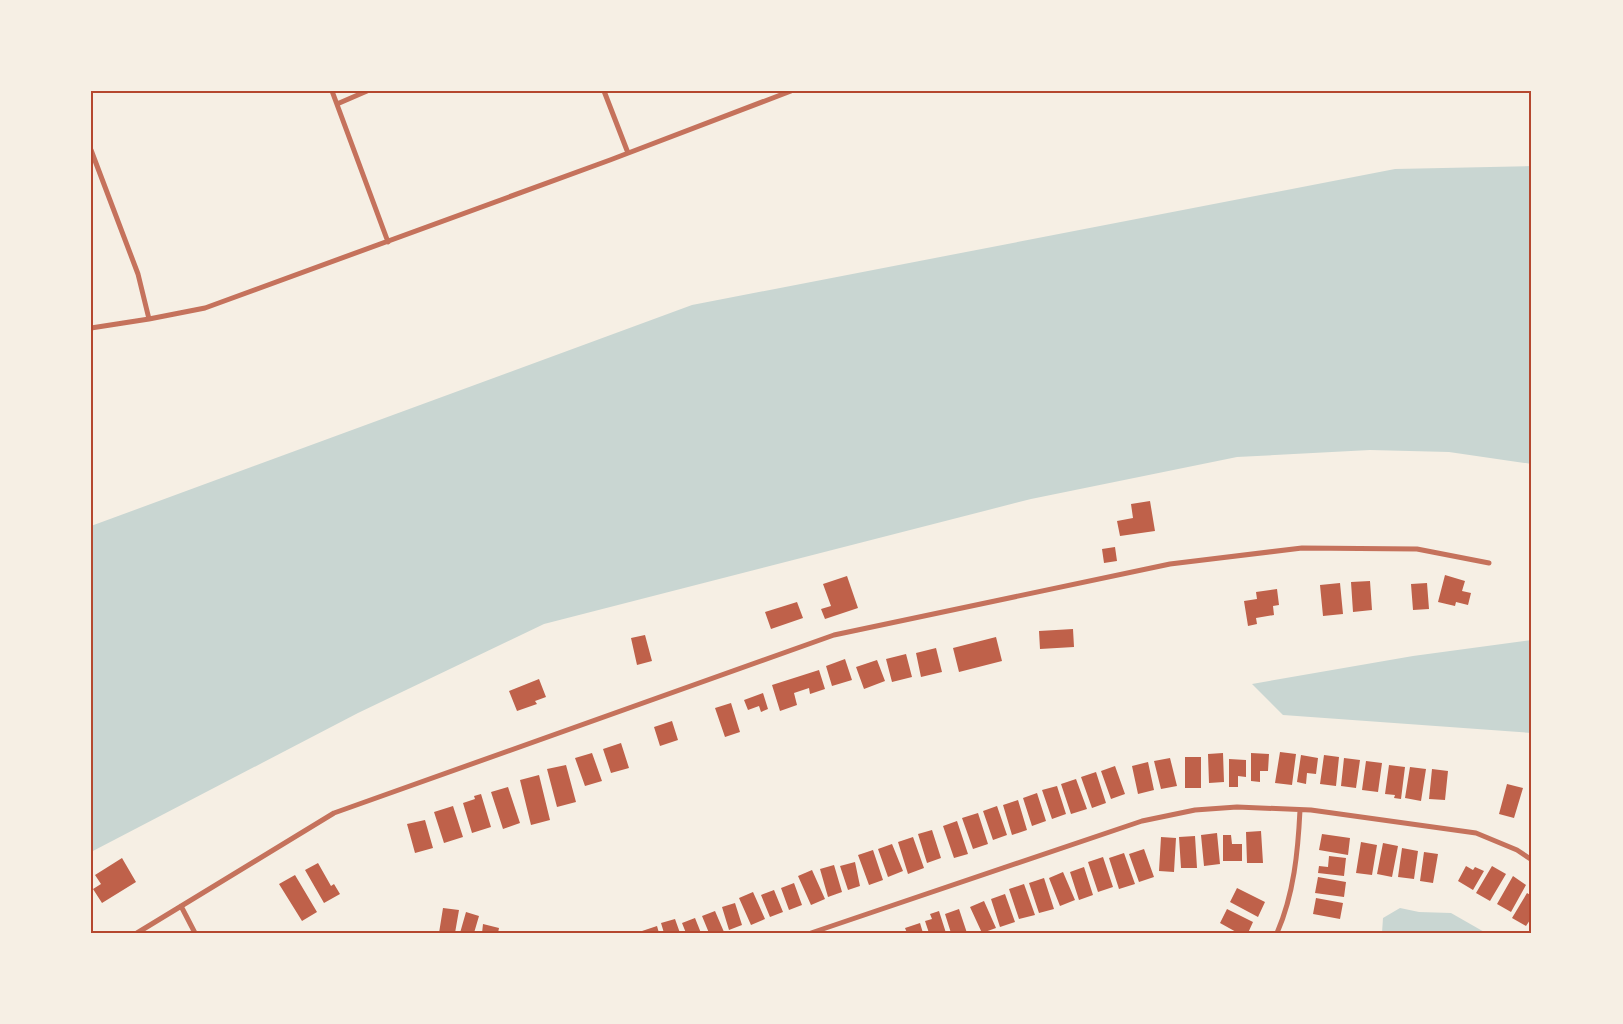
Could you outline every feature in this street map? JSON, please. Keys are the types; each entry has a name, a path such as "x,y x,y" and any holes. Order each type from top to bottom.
{"street":[{"path":"332,91 388,242"},
{"path":"337,104 367,91"},
{"path":"604,91 628,153"},
{"path":"91,328 149,320 205,308 628,153 790,91"},
{"path":"91,150 138,274 149,320"},
{"path":"137,933 334,813 834,635 1170,564 1302,548 1417,549 1489,563"},
{"path":"811,933 1142,821 1195,810 1237,807 1300,810 1476,833 1517,850 1532,860"},
{"path":"1277,933 1284,916 1294,874 1300,810"},
{"path":"181,906 195,933"}],"shaded area":[{"path":"1532,166 1532,464 1449,452 1370,450 1237,457 1031,499 544,624 358,713 91,852 91,526 692,305 1395,169"},
{"path":"1532,640 1532,733 1283,715 1252,684 1413,656"},
{"path":"1400,908 1419,912 1451,913 1486,933 1382,933 1383,918"}],"building":[{"path":"1150,501 1155,531 1120,536 1117,521 1133,518 1131,504"},
{"path":"1115,547 1117,561 1104,563 1102,549"},
{"path":"1445,575 1465,581 1462,591 1471,593 1468,605 1456,602 1455,606 1438,602"},
{"path":"847,576 858,608 825,619 821,609 831,606 823,584"},
{"path":"1370,581 1372,610 1353,612 1351,582"},
{"path":"1340,583 1343,614 1323,616 1320,585"},
{"path":"1427,583 1429,609 1413,610 1411,584"},
{"path":"1277,589 1279,605 1273,606 1274,615 1256,618 1257,624 1248,626 1244,601 1257,599 1256,592"},
{"path":"797,602 803,618 771,629 765,612"},
{"path":"1073,629 1074,647 1040,649 1039,631"},
{"path":"645,635 652,661 637,665 631,638"},
{"path":"996,637 1002,661 959,672 953,648"},
{"path":"936,648 942,672 921,677 916,653"},
{"path":"906,654 912,677 892,682 886,659"},
{"path":"845,659 852,680 832,686 826,666"},
{"path":"877,660 885,681 864,689 856,667"},
{"path":"819,670 825,689 810,694 809,688 794,693 797,705 780,711 772,685"},
{"path":"539,679 546,697 535,701 537,704 517,711 509,691"},
{"path":"763,693 768,709 761,712 759,706 748,710 744,700"},
{"path":"731,703 740,732 725,737 715,708"},
{"path":"672,721 678,740 660,746 654,727"},
{"path":"621,743 629,768 611,773 603,749"},
{"path":"1280,752 1296,754 1292,785 1275,783"},
{"path":"592,753 602,781 585,786 575,758"},
{"path":"1223,753 1224,782 1209,783 1208,754"},
{"path":"1251,753 1269,754 1268,771 1260,771 1260,782 1251,781"},
{"path":"1301,755 1318,758 1316,774 1307,773 1306,784 1297,782"},
{"path":"1324,755 1339,757 1336,786 1320,784"},
{"path":"1185,757 1201,757 1201,788 1185,788"},
{"path":"1170,758 1177,786 1161,789 1154,761"},
{"path":"1344,758 1360,760 1356,788 1341,786"},
{"path":"1229,759 1246,760 1246,777 1238,776 1238,787 1229,787"},
{"path":"1366,761 1382,763 1378,792 1362,790"},
{"path":"1148,762 1154,790 1138,794 1132,766"},
{"path":"566,765 576,802 557,807 547,769"},
{"path":"1389,765 1405,767 1401,799 1394,798 1395,795 1385,794"},
{"path":"1115,766 1125,794 1111,799 1101,771"},
{"path":"1410,767 1426,769 1421,801 1405,798"},
{"path":"1432,769 1448,771 1445,800 1429,799"},
{"path":"1096,772 1106,803 1092,808 1081,777"},
{"path":"539,775 550,820 531,825 520,780"},
{"path":"1076,779 1087,809 1071,814 1061,784"},
{"path":"1507,784 1523,788 1514,818 1499,814"},
{"path":"1057,786 1066,814 1052,819 1042,790"},
{"path":"508,787 520,823 503,829 491,792"},
{"path":"1037,793 1046,821 1032,826 1023,798"},
{"path":"481,794 491,827 472,833 463,803 475,799 474,796"},
{"path":"1018,800 1027,830 1012,835 1003,805"},
{"path":"453,806 463,837 444,843 434,812"},
{"path":"997,806 1007,835 993,840 983,811"},
{"path":"978,813 988,844 973,849 962,818"},
{"path":"425,820 433,848 415,853 407,824"},
{"path":"957,821 968,854 954,858 943,826"},
{"path":"932,830 941,858 927,863 918,834"},
{"path":"1261,831 1263,863 1247,863 1246,832"},
{"path":"1217,833 1220,864 1204,866 1201,835"},
{"path":"1322,834 1350,838 1348,855 1319,850"},
{"path":"1223,835 1231,835 1232,844 1242,844 1242,861 1223,861"},
{"path":"1195,836 1197,868 1181,868 1179,837"},
{"path":"913,837 924,868 908,874 898,842"},
{"path":"1161,837 1176,838 1174,872 1159,871"},
{"path":"1361,842 1377,845 1372,875 1356,873"},
{"path":"1383,843 1398,846 1392,877 1377,874"},
{"path":"892,844 903,871 888,877 878,849"},
{"path":"1402,848 1418,851 1414,879 1398,877"},
{"path":"1144,849 1154,877 1139,882 1129,854"},
{"path":"873,850 883,880 869,885 858,855"},
{"path":"1424,852 1438,854 1433,883 1420,881"},
{"path":"1124,853 1135,884 1119,889 1109,858"},
{"path":"1329,856 1346,858 1344,876 1318,873 1319,866 1328,867"},
{"path":"1103,857 1113,887 1098,892 1088,862"},
{"path":"122,858 136,882 102,903 93,889 101,884 95,875"},
{"path":"855,862 860,886 848,890 840,866"},
{"path":"318,863 331,886 334,884 340,894 324,903 305,870"},
{"path":"834,865 842,892 828,897 820,869"},
{"path":"1466,866 1473,870 1475,867 1484,871 1473,890 1458,881"},
{"path":"1492,866 1506,874 1490,901 1476,893"},
{"path":"1084,867 1093,895 1079,900 1070,872"},
{"path":"812,870 825,899 811,905 798,876"},
{"path":"1063,872 1075,900 1060,906 1049,878"},
{"path":"295,875 317,912 302,921 279,884"},
{"path":"1513,876 1526,885 1511,912 1497,904"},
{"path":"1318,877 1346,882 1344,897 1315,893"},
{"path":"1044,878 1054,909 1039,913 1029,883"},
{"path":"794,883 802,905 789,910 781,888"},
{"path":"1024,884 1035,915 1019,919 1009,889"},
{"path":"1237,888 1265,902 1258,917 1230,902"},
{"path":"774,890 783,912 770,917 761,895"},
{"path":"753,892 765,919 751,925 739,898"},
{"path":"1527,893 1532,896 1532,917 1526,926 1512,918"},
{"path":"1005,894 1015,922 1000,927 991,899"},
{"path":"1316,898 1343,903 1340,919 1313,914"},
{"path":"984,901 996,928 982,933 970,907"},
{"path":"735,903 742,925 729,930 722,907"},
{"path":"443,908 459,910 455,933 439,933"},
{"path":"959,909 967,933 951,933 945,914"},
{"path":"1227,909 1253,922 1248,933 1238,933 1220,923"},
{"path":"715,911 724,932 722,933 709,933 702,916"},
{"path":"939,911 946,933 929,933 925,921 932,919 930,914"},
{"path":"466,912 479,916 474,933 460,933"},
{"path":"695,918 701,933 686,933 682,923"},
{"path":"675,919 680,933 664,933 661,923"},
{"path":"920,923 923,933 907,933 905,928"},
{"path":"483,924 499,928 498,933 482,933"},
{"path":"657,926 659,933 642,933 642,931"}]}
